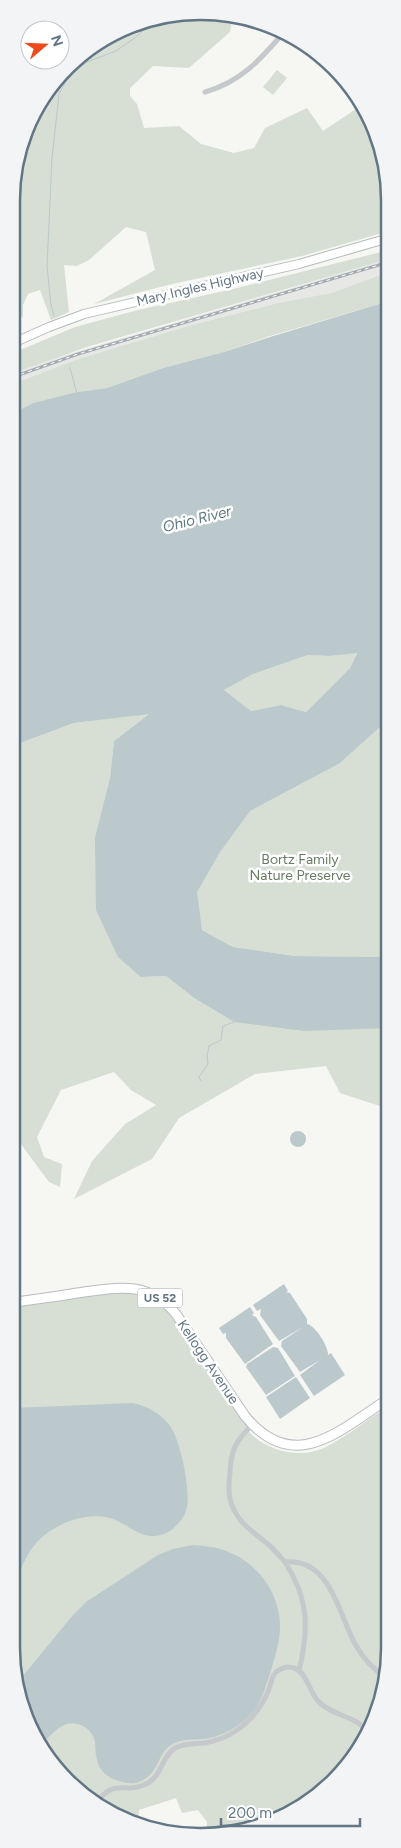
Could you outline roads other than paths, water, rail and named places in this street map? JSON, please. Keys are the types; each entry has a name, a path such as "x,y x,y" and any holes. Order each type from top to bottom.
{"main road":[{"name":"Kellogg Avenue","path":"20,1302 123,1287 152,1293 176,1314 252,1425 261,1434 278,1442 295,1446 311,1444 328,1438 381,1404"}],"street":[{"path":"205,92 230,83 248,70 278,38"},
{"name":"Mary Ingles Highway","path":"20,340 49,326 84,314 299,264 381,240"},
{"path":"252,1425 237,1442 231,1455 230,1499 241,1521 285,1562 298,1587 305,1609 306,1631 299,1671"},
{"path":"285,1562 299,1562 318,1572 327,1584 358,1649 371,1666 379,1672"},
{"path":"101,1798 110,1789 117,1787 131,1788 149,1782 158,1774 165,1759 175,1748 187,1744 217,1740 245,1725 258,1711 277,1671 287,1667 299,1671 305,1678 313,1695 322,1705 335,1713 358,1722 362,1726"}],"water":[{"name":"Ohio River","path":"381,303 381,726 340,763 250,811 220,852 197,892 202,930 233,947 295,956 381,957 381,1028 304,1031 234,1022 194,998 166,976 141,977 118,957 96,910 95,837 110,778 114,741 149,714 74,723 20,743 20,410 33,403 73,393 107,388 163,368 224,352","holes":["357,653 350,668 306,712 281,705 251,711 224,690 253,674 308,655 329,656"]},
{"path":"298,1131 306,1139 298,1147 290,1139"},
{"path":"284,1284 288,1291 286,1292 290,1293 307,1319 307,1324 317,1332 324,1342 328,1355 331,1353 345,1375 314,1396 300,1375 320,1360 300,1372 281,1346 282,1341 303,1327 279,1341 260,1315 261,1309 257,1311 253,1305"},
{"path":"250,1307 254,1313 252,1315 256,1317 273,1344 245,1364 226,1338 226,1333 223,1334 219,1328"},
{"path":"273,1347 278,1348 295,1376 266,1395 246,1367 247,1364"},
{"path":"296,1377 310,1398 280,1419 266,1397"},
{"path":"133,1403 144,1406 158,1414 166,1421 174,1433 184,1465 188,1499 183,1517 170,1531 153,1536 145,1535 110,1518 91,1516 72,1520 55,1528 40,1539 20,1569 20,1408"},
{"path":"193,1545 222,1550 237,1556 257,1571 265,1580 276,1602 280,1626 278,1647 259,1702 248,1717 237,1726 218,1736 184,1740 171,1745 163,1753 152,1773 141,1781 127,1783 114,1779 103,1772 97,1760 93,1736 83,1726 70,1723 55,1731 46,1740 30,1706 22,1677 86,1602 158,1555 173,1549"}],"waterway":[{"path":"74,72 87,62 116,51 144,29"},
{"path":"54,316 47,266 52,158 59,94 68,78"},
{"path":"70,368 77,394"},
{"path":"201,1081 199,1077 208,1064 209,1046 221,1040 223,1026 234,1022"}],"railway":[{"path":"20,375 78,354 381,264"}],"park label":[{"name":"Bortz Family Nature Preserve","path":"300,868"}]}
